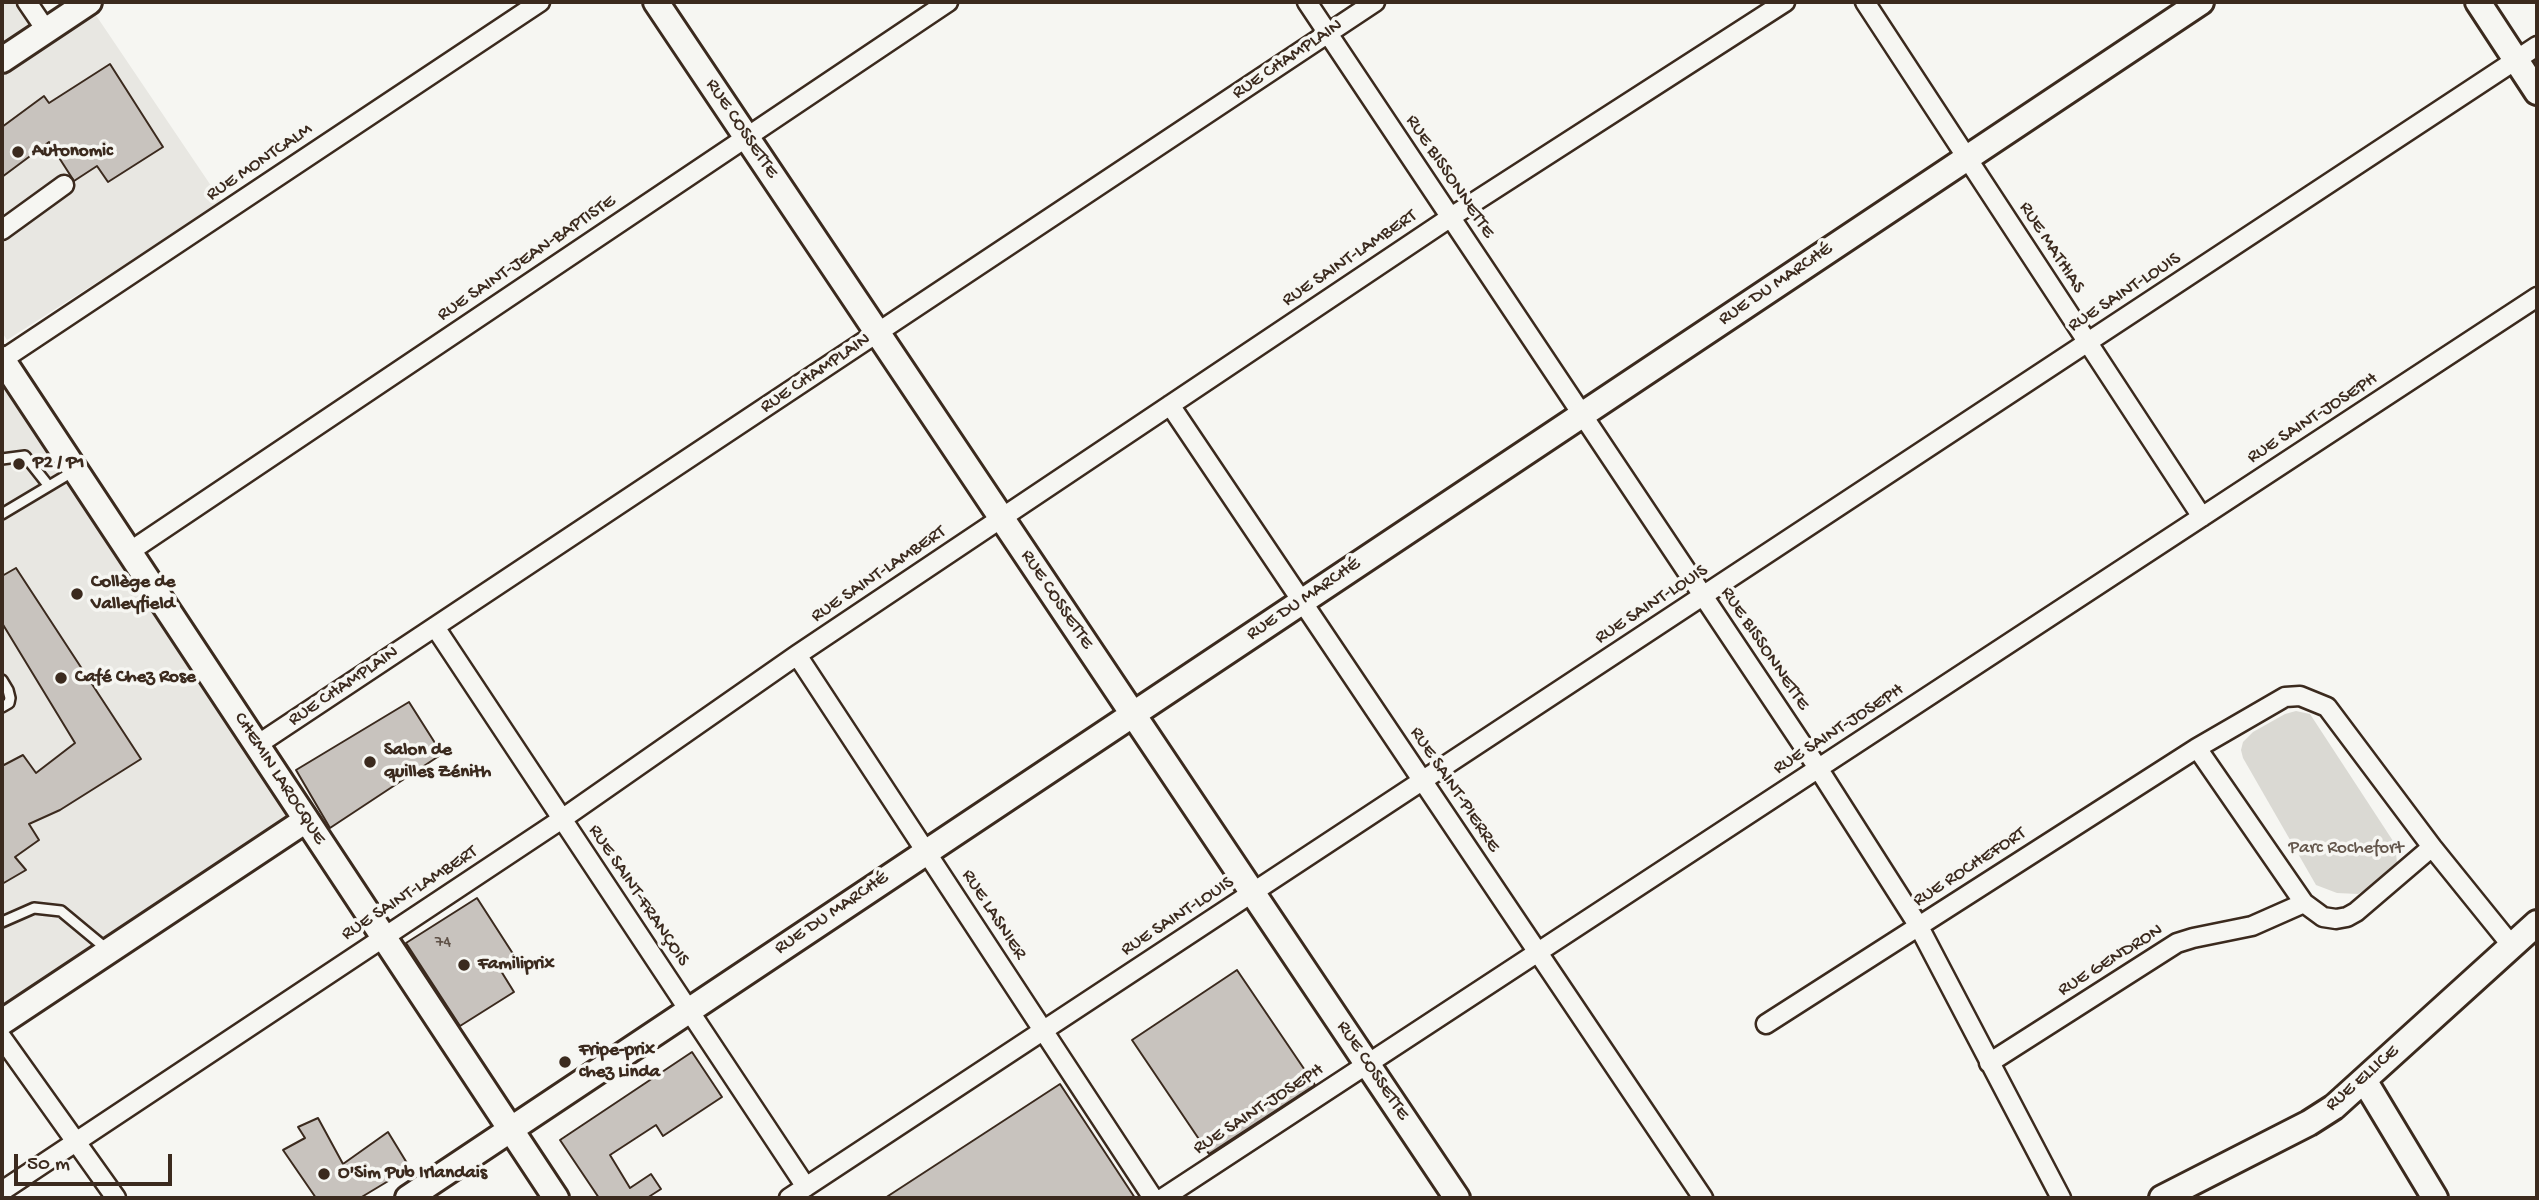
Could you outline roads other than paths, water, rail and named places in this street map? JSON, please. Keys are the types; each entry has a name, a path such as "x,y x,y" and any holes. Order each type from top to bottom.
{"street":[{"path":"27,2 46,30"},
{"path":"2,60 89,2"},
{"name":"RUE MONTCALM","path":"2,359 540,2"},
{"name":"RUE COSSETTE","path":"656,2 1457,1198"},
{"name":"RUE SAINT-JEAN-BAPTISTE","path":"129,552 948,2"},
{"name":"RUE BISSONNETTE","path":"1307,2 1818,768 1918,925 2061,1198"},
{"name":"RUE CHAMPLAIN","path":"257,745 1375,2"},
{"name":"RUE SAINT-LAMBERT","path":"2,1191 562,820 797,655 1451,217 1785,2"},
{"name":"RUE MATHIAS","path":"1865,2 2202,517"},
{"name":"RUE DU MARCHÉ","path":"408,1198 2201,2"},
{"path":"2478,2 2537,92"},
{"name":"RUE SAINT-LOUIS","path":"789,1198 2537,47"},
{"path":"2,230 64,186"},
{"name":"RUE SAINT-JOSEPH","path":"1163,1198 2537,297"},
{"name":"CHEMIN LAROCQUE","path":"2,359 556,1198"},
{"name":"RUE SAINT-PIERRE","path":"1170,405 1703,1198"},
{"name":"RUE SAINT-FRANÇOIS","path":"435,627 806,1187"},
{"name":"RUE LASNIER","path":"797,655 1153,1198"},
{"name":"RUE ROCHEFORT","path":"1766,1024 2197,748 2285,697 2300,696 2327,707 2432,847 2512,946"},
{"path":"2197,748 2304,903 2323,917 2347,917 2432,847"},
{"path":"2,1022 306,820"},
{"name":"RUE GENDRON","path":"1989,1063 2178,943 2252,926 2304,903"},
{"name":"RUE ELLICE","path":"2162,1198 2309,1123 2334,1107 2537,923"},
{"path":"2,1038 116,1198"},
{"path":"2364,1080 2435,1198"}],"lane":[{"path":"2,459 25,456 48,485"},
{"path":"2,514 75,470"},
{"path":"2,680 8,690 9,703 2,707"},
{"path":"2,922 34,908 61,911 109,951"}],"place":[{"name":"Autonomic","path":"18,152"},
{"name":"P2 / P1","path":"19,464"},
{"name":"Collège de Valleyfield","path":"77,594"},
{"name":"Café Chez Rose","path":"61,678"},
{"name":"Salon de quilles Zénith","path":"370,762"},
{"name":"Familiprix","path":"464,965"},
{"name":"Fripe-prix chez Linda","path":"565,1062"},
{"name":"O'Sim Pub Irlandais","path":"324,1174"}],"park label":[{"name":"Parc Rochefort","path":"2346,849"}]}
